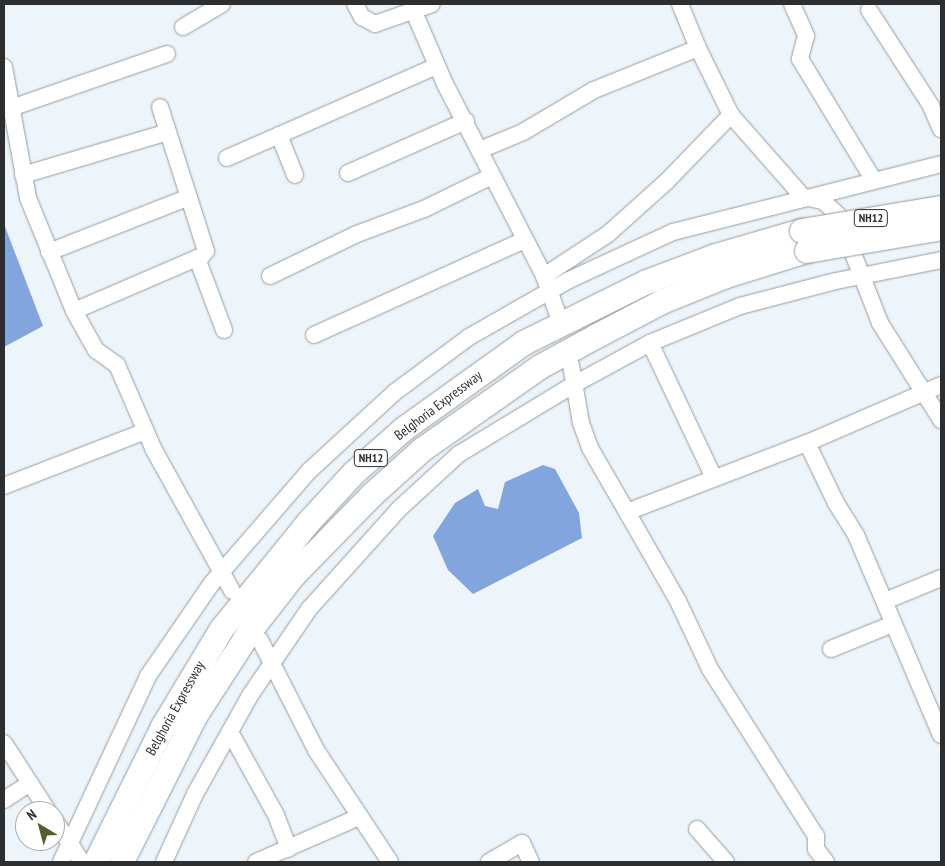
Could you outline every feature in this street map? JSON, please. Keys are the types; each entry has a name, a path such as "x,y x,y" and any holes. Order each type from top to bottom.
{"highway":[{"name":"Belghoria Expressway","path":"96,862 163,727 222,629 302,530 354,473 404,429 524,343 646,282 713,257 804,241 941,208"},
{"name":"Belghoria Expressway","path":"122,862 196,715 251,630 294,575 371,496 422,450 540,367 662,302 804,241 941,228"}],"street":[{"path":"183,28 222,4"},
{"path":"355,4 362,17 375,24 414,12 432,4"},
{"path":"680,4 698,48 731,115 803,197 823,201 838,215 864,277 880,323 941,420"},
{"path":"792,4 806,36 800,60 873,179"},
{"path":"869,10 931,106 941,129"},
{"path":"414,12 437,66 544,276 558,315"},
{"path":"480,150 523,132 594,90 698,48"},
{"path":"11,108 167,54"},
{"path":"227,158 437,66"},
{"path":"4,67 28,198 74,311 96,350 117,365 146,431 199,535 232,591"},
{"path":"74,311 204,254 205,248 160,107"},
{"path":"544,276 608,234 667,181 731,115"},
{"path":"348,173 466,121"},
{"path":"23,175 168,132"},
{"path":"279,135 295,175"},
{"path":"61,862 148,676 222,572 309,471 395,392 469,337 550,294 569,280 673,232 873,179 941,164"},
{"path":"270,276 357,234 424,209 492,176"},
{"path":"49,252 189,197"},
{"path":"314,335 524,240"},
{"path":"197,258 224,330"},
{"path":"164,862 195,794 230,732 272,662 309,609 400,508 459,454 573,385 650,343 740,306 941,260"},
{"path":"650,343 714,478"},
{"path":"571,365 580,424 590,448 678,601 710,669 816,836 816,849 826,862"},
{"path":"627,512 807,443 941,385"},
{"path":"4,486 146,431"},
{"path":"807,443 836,503 856,535 941,735"},
{"path":"885,601 941,578"},
{"path":"830,649 893,624"},
{"path":"260,640 316,750 390,862"},
{"path":"230,732 276,815 289,849"},
{"path":"4,742 42,801"},
{"path":"4,800 30,783"},
{"path":"256,862 359,817"},
{"path":"698,829 726,862"},
{"path":"65,837 82,862"},
{"path":"489,862 522,843 531,862"}],"water":[{"path":"4,224 43,326 4,347"},
{"path":"543,465 555,469 579,513 582,538 473,594 448,570 433,536 455,503 478,489 485,506 498,509 505,482"}]}
